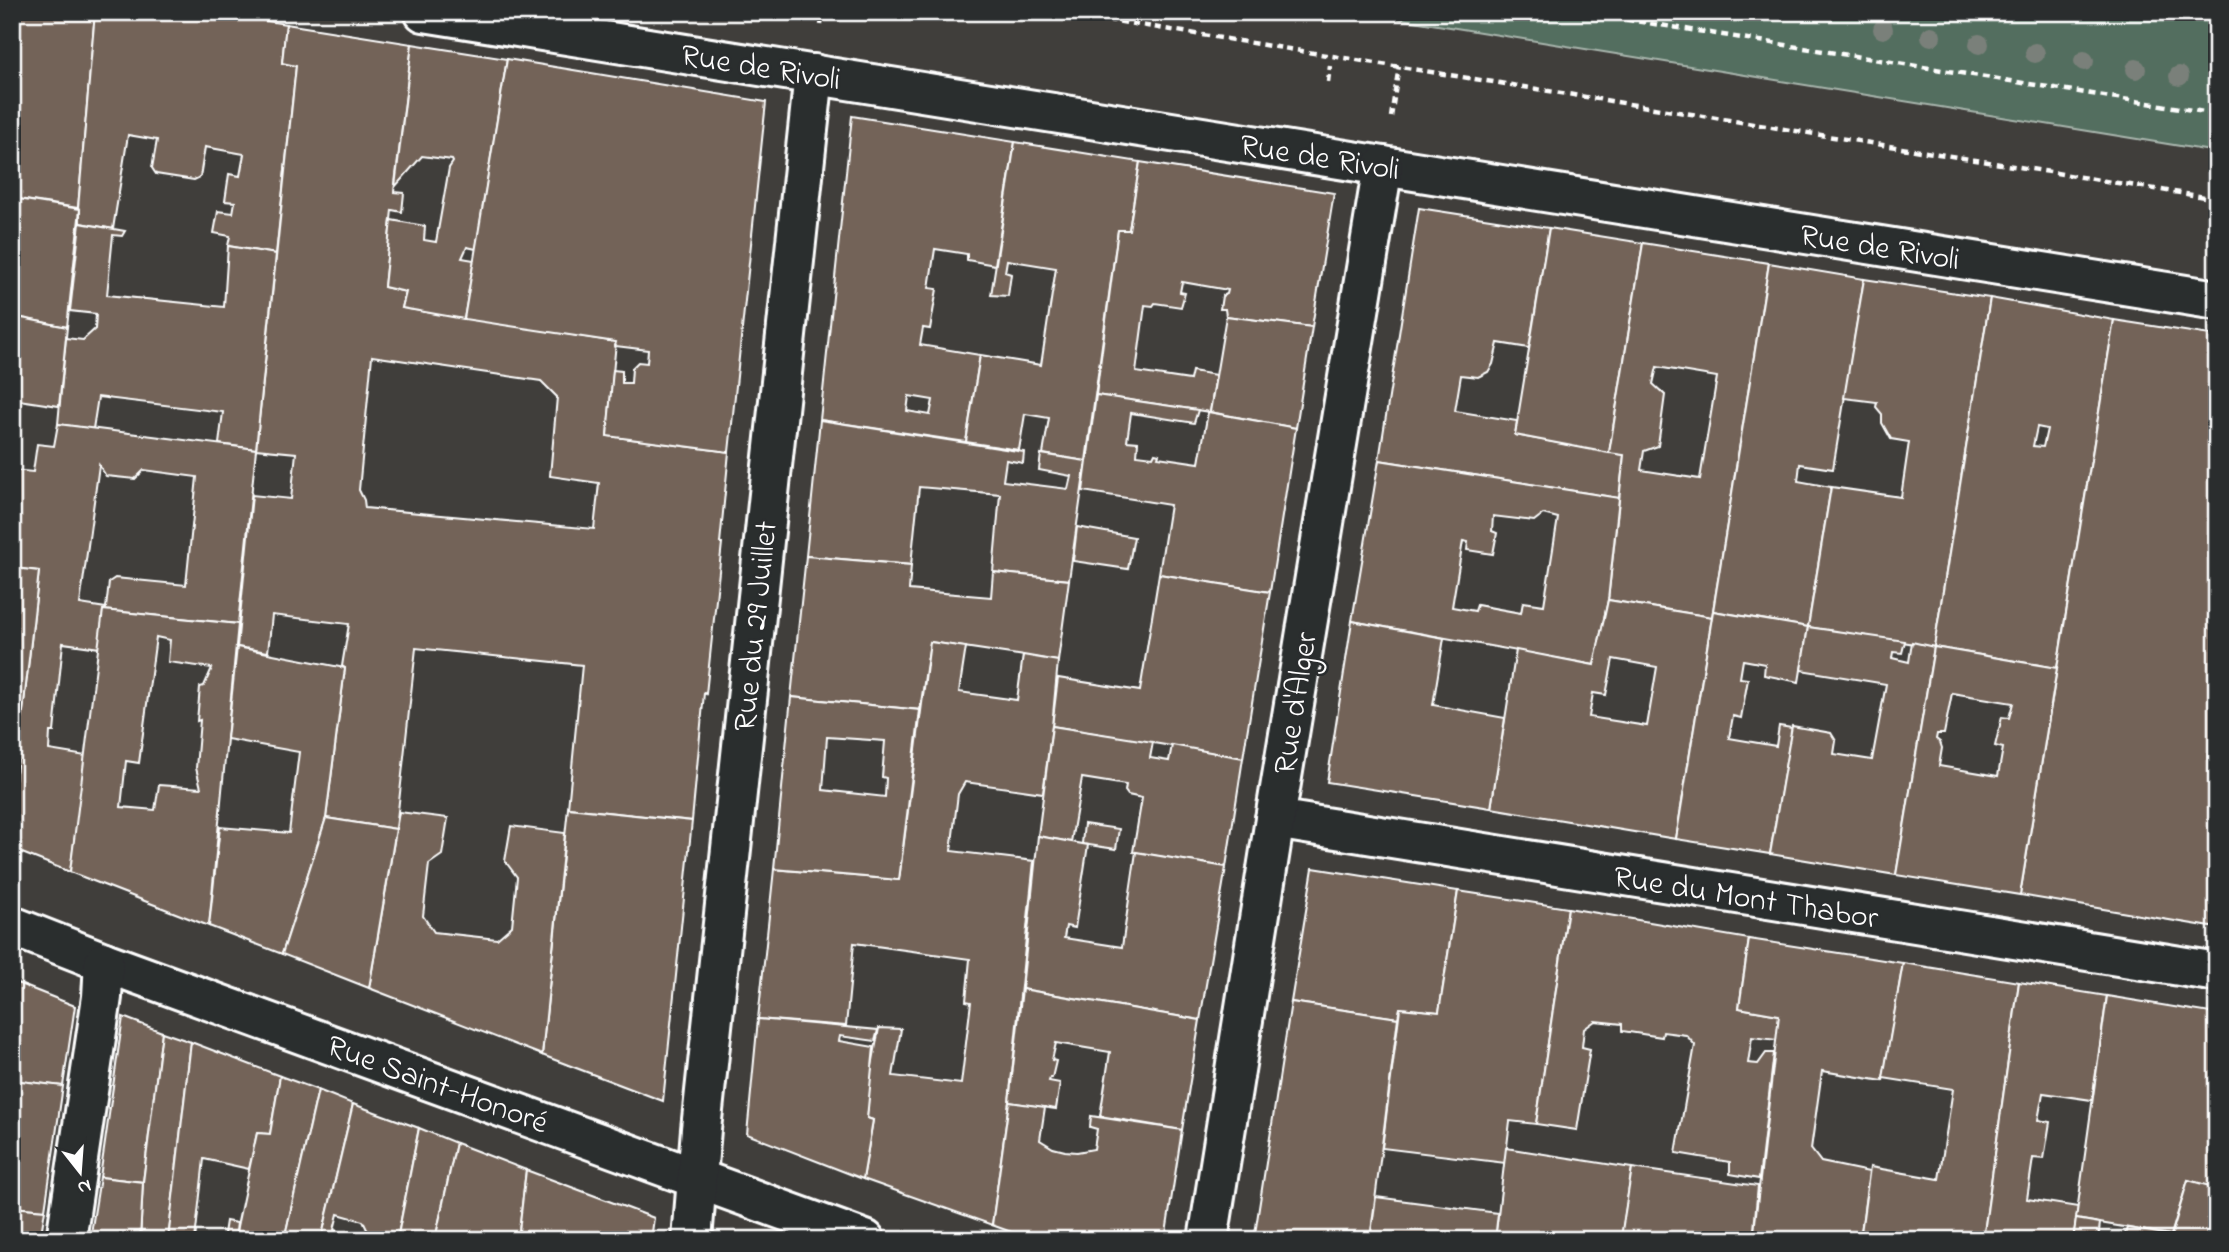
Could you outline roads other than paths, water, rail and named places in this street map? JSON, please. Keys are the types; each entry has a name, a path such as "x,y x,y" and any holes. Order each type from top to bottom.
{"street":[{"name":"Rue de Rivoli","path":"424,12 2217,300"},
{"name":"Rue du 29 Juillet","path":"692,1240 706,1073 814,74"},
{"name":"Rue d'Alger","path":"1208,1240 1383,166"},
{"name":"Rue du Mont Thabor","path":"1275,819 2217,972"},
{"name":"Rue Saint-Honoré","path":"12,926 864,1240"},
{"path":"66,1240 102,997 104,961"}]}
